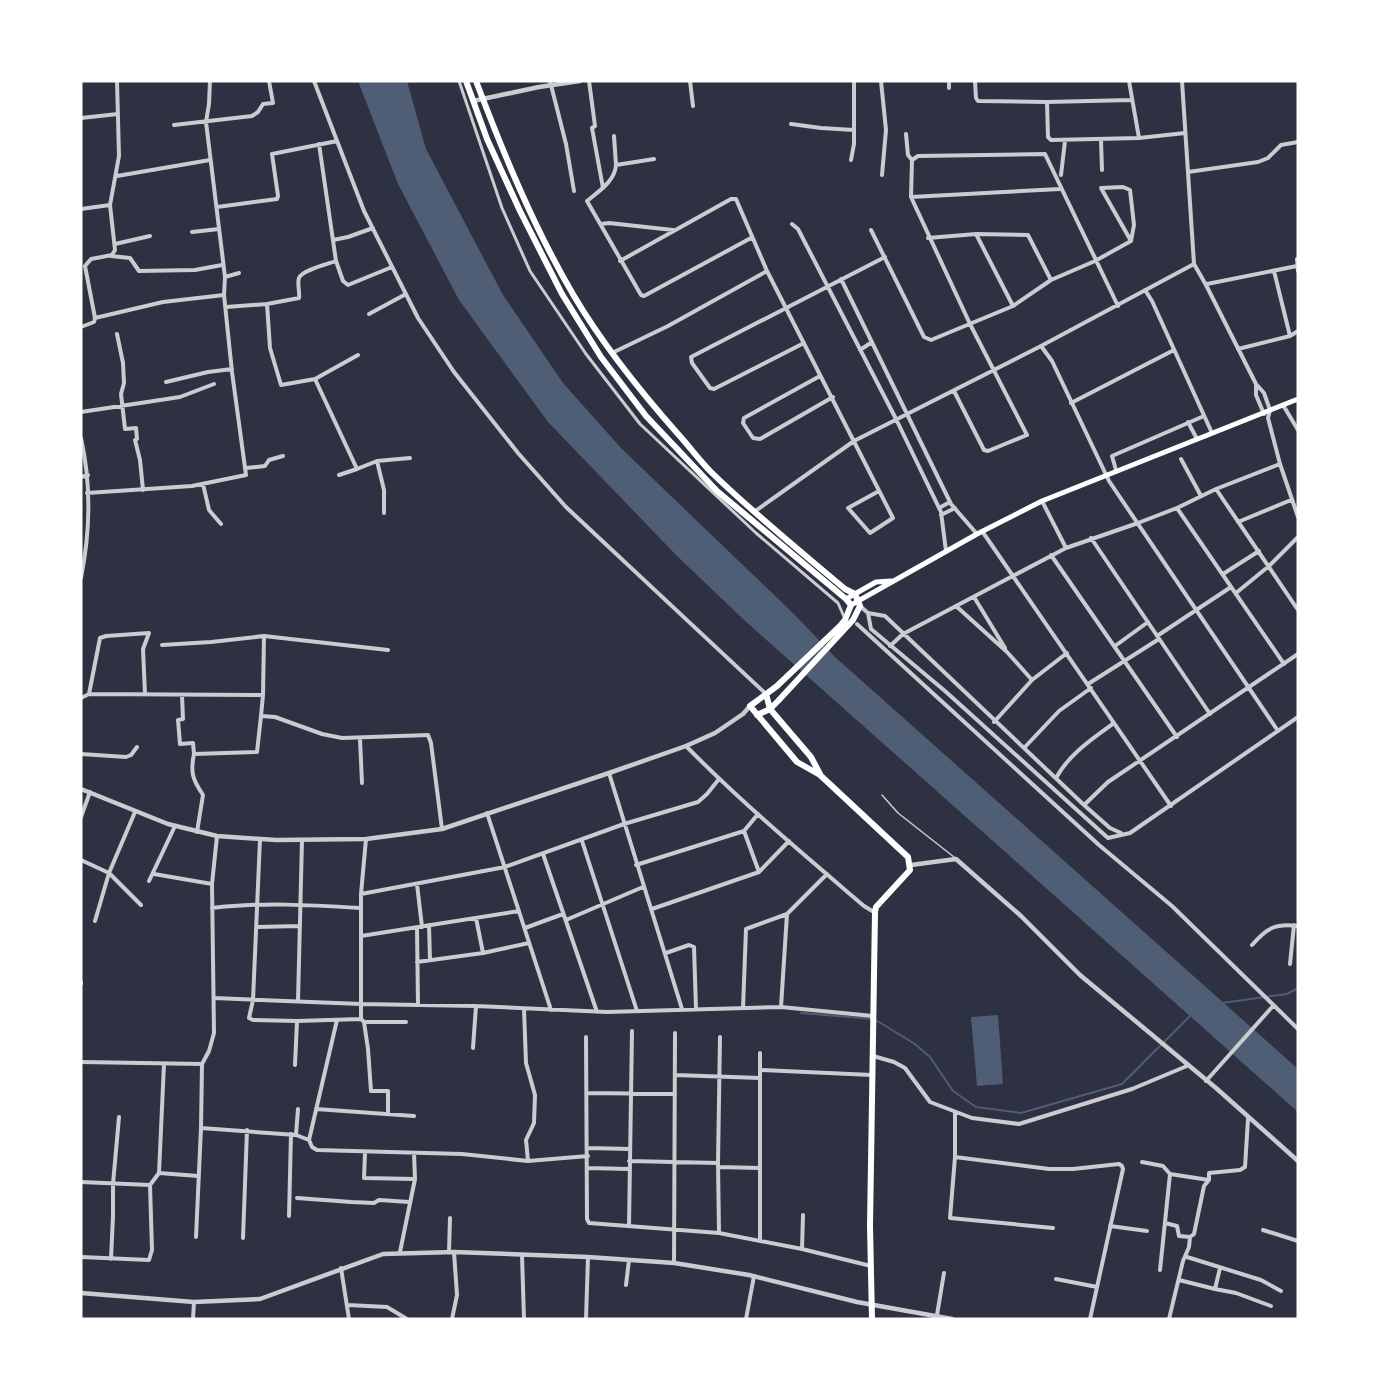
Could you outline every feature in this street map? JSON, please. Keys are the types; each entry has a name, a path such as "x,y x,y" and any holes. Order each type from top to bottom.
{"main road":[{"path":"466,81 487,139 520,212 562,294 601,357 646,416 717,491 851,605"},
{"path":"476,81 512,173 540,231 574,296 612,353 651,404 709,470 754,512 844,588 855,594 859,604 858,612 842,628 777,686 750,706 798,762 820,775 909,857 909,870 876,907 875,912 870,1226 872,1319"},
{"path":"601,357 612,353"},
{"path":"851,605 859,604 891,581 1042,501 1298,399"},
{"path":"682,456 691,448"},
{"path":"846,599 876,582 891,581"},
{"path":"757,715 770,709 785,694 842,628 851,605"},
{"path":"766,694 770,709 811,757 820,775"}],"street":[{"path":"110,255 115,250 110,205 117,176 117,81"},
{"path":"81,489 88,491 142,490 203,484 246,475 232,369 224,295 225,277 206,122 210,81"},
{"path":"174,125 252,116 263,104 273,103 269,81"},
{"path":"314,81 364,211 418,318 454,372 518,453 566,507 766,694"},
{"path":"459,81 502,208 530,271 586,354 640,424 756,533 838,603 845,620"},
{"path":"473,101 551,83 580,81"},
{"path":"589,81 595,126 592,128 603,188"},
{"path":"690,81 693,106"},
{"path":"851,160 854,130 854,81"},
{"path":"881,81 886,129 882,175"},
{"path":"949,81 949,88"},
{"path":"975,81 976,99 978,100 1047,102 1131,100"},
{"path":"1129,81 1139,138"},
{"path":"1182,81 1194,264 1256,384 1264,393 1270,410 1268,418"},
{"path":"551,83 566,144 574,191"},
{"path":"1047,102 1048,137 1051,140 1101,140 1185,133"},
{"path":"81,118 118,114"},
{"path":"791,124 822,129 854,130"},
{"path":"906,134 908,155 912,160 911,197 928,238 970,324 1027,432 1026,436 988,451 984,450 954,390"},
{"path":"614,136 615,174 588,201 641,295 644,296 751,238"},
{"path":"1101,140 1102,170"},
{"path":"217,207 278,197 272,154 337,141"},
{"path":"1061,175 1065,141"},
{"path":"1188,172 1258,162 1268,158 1281,145 1298,142"},
{"path":"319,144 340,276 348,285 392,267"},
{"path":"912,160 918,156 1040,153 1047,156 1060,189 1118,306"},
{"path":"616,165 654,159"},
{"path":"117,176 210,160"},
{"path":"1101,188 1130,190 1134,225 1131,241 1101,188"},
{"path":"911,197 1060,189"},
{"path":"620,261 731,199 736,199 767,271 894,519 870,532 848,508 879,491"},
{"path":"81,209 110,205"},
{"path":"601,224 674,230"},
{"path":"792,224 798,229 939,508 946,551"},
{"path":"333,240 373,228"},
{"path":"192,232 219,229"},
{"path":"871,230 927,340 935,339 1013,306 1051,280 1095,261 1131,241"},
{"path":"928,238 976,234 1028,235 1051,280"},
{"path":"976,234 1013,306"},
{"path":"115,244 150,236"},
{"path":"81,327 94,322 95,318 85,266 91,259 110,255 130,258 139,271 195,270 222,265"},
{"path":"804,343 716,389 710,388 692,363 692,355 885,257"},
{"path":"1206,285 1298,268 1297,259"},
{"path":"226,307 267,304 299,298 298,279 300,275 336,261"},
{"path":"754,512 854,441 1118,306 1194,264"},
{"path":"612,353 668,326 767,271"},
{"path":"1274,271 1290,336"},
{"path":"225,277 239,273"},
{"path":"841,279 950,502 980,532 1067,653 1171,806"},
{"path":"1145,290 1212,433"},
{"path":"369,314 406,294"},
{"path":"95,318 164,302 224,295"},
{"path":"267,304 270,348 281,384 315,379 358,356"},
{"path":"1238,349 1298,332"},
{"path":"117,334 123,363 122,404 125,429 136,428 137,439 135,441 140,460 142,490"},
{"path":"860,350 872,342"},
{"path":"1041,346 1052,361 1105,475 1278,731"},
{"path":"1071,403 1174,350"},
{"path":"165,382 232,369"},
{"path":"820,375 744,418 743,423 753,438 760,439 833,397"},
{"path":"315,379 357,469"},
{"path":"81,411 180,397 214,384"},
{"path":"1256,384 1256,394 1268,418 1280,464 1298,517"},
{"path":"1282,405 1298,430"},
{"path":"1116,470 1112,456 1204,416"},
{"path":"1188,422 1197,439"},
{"path":"81,438 88,475 84,563 81,578"},
{"path":"246,468 265,466 269,460 283,456"},
{"path":"339,476 377,460 410,458"},
{"path":"1181,459 1201,496"},
{"path":"377,460 384,490 384,513"},
{"path":"890,646 903,634 1066,548 1177,508 1215,489 1280,464"},
{"path":"81,477 88,475"},
{"path":"203,484 209,510 220,524"},
{"path":"1215,489 1298,610"},
{"path":"1238,522 1291,500"},
{"path":"1042,501 1066,548"},
{"path":"939,508 950,502"},
{"path":"941,515 955,508"},
{"path":"1177,508 1284,664"},
{"path":"1236,593 1269,566 1298,537"},
{"path":"1091,538 1210,714"},
{"path":"1223,574 1259,551"},
{"path":"1051,555 1177,737"},
{"path":"1024,748 1059,711 1090,686 1232,587"},
{"path":"974,597 1007,652"},
{"path":"859,604 868,613 871,629 945,691 1100,832 1108,838 1121,833"},
{"path":"956,606 1007,652 1032,680"},
{"path":"868,613 885,616 1084,805 1110,828 1125,835 1171,806 1298,717"},
{"path":"1114,646 1148,622"},
{"path":"857,624 1091,838 1172,906 1298,1029"},
{"path":"986,634 993,628"},
{"path":"89,694 99,638 149,633 143,649 145,694"},
{"path":"162,645 264,636 388,650"},
{"path":"194,754 257,752 263,695 264,636"},
{"path":"994,722 1032,680 1067,653"},
{"path":"1084,805 1108,782 1298,654"},
{"path":"81,698 89,694 263,695"},
{"path":"182,695 183,719 178,720 180,744 193,743 193,774 196,787 203,795 197,832"},
{"path":"81,789 175,826 217,836 302,840 366,839 442,829 609,773 686,746 715,733 743,714 750,706"},
{"path":"743,714 757,715"},
{"path":"261,716 275,717 333,737 360,739 411,735 429,737 442,829"},
{"path":"1056,778 1061,769 1085,744 1114,723"},
{"path":"360,739 362,783"},
{"path":"686,746 758,814 864,906 875,912"},
{"path":"81,754 126,757 137,747"},
{"path":"609,773 682,1009"},
{"path":"361,894 505,867 624,824 698,802 719,779"},
{"path":"81,818 90,792"},
{"path":"95,921 109,873 135,812"},
{"path":"487,813 551,1010"},
{"path":"636,865 744,831 758,814"},
{"path":"149,881 175,826"},
{"path":"744,831 759,872"},
{"path":"196,1237 202,1064 213,1039 212,884 217,836"},
{"path":"260,838 253,1000 250,1019 406,1022"},
{"path":"366,839 361,894 362,1020 368,1049 371,1091 388,1091 388,1114"},
{"path":"298,1000 302,840"},
{"path":"582,841 638,1012"},
{"path":"652,909 759,872 789,841"},
{"path":"543,854 597,1012"},
{"path":"910,865 956,859 1021,916 1080,975 1298,1161"},
{"path":"81,860 109,873 141,905"},
{"path":"153,873 212,884"},
{"path":"743,1008 746,931 749,927 787,914 827,874"},
{"path":"417,884 418,1005"},
{"path":"566,920 643,887"},
{"path":"212,908 258,904 361,908"},
{"path":"361,936 519,910"},
{"path":"525,928 564,914"},
{"path":"782,1007 787,914"},
{"path":"476,918 483,953"},
{"path":"1252,945 1274,926 1281,924 1296,926 1290,964"},
{"path":"429,925 430,960"},
{"path":"257,927 299,926"},
{"path":"417,962 483,953 529,943"},
{"path":"666,953 689,945 694,947 696,1009"},
{"path":"214,998 597,1012 782,1007 874,1016"},
{"path":"473,1048 476,1006"},
{"path":"1206,1081 1274,1006"},
{"path":"525,1009 526,1063 535,1095 534,1123 526,1140 528,1161"},
{"path":"309,1140 337,1020"},
{"path":"295,1065 297,1021"},
{"path":"628,1226 632,1031"},
{"path":"674,1263 675,1033"},
{"path":"586,1037 587,1220 589,1223 719,1233 802,1249 872,1267"},
{"path":"719,1233 720,1037"},
{"path":"760,1053 760,1240"},
{"path":"873,1056 905,1068 930,1102 972,1118 1019,1124 1132,1089 1187,1066"},
{"path":"81,1062 202,1064"},
{"path":"81,1257 149,1260 152,1250 150,1185 159,1173 164,1064"},
{"path":"760,1070 873,1076"},
{"path":"675,1075 760,1078"},
{"path":"587,1093 675,1094"},
{"path":"289,1216 293,1135 297,1109"},
{"path":"316,1109 414,1116"},
{"path":"955,1113 955,1157 949,1215 952,1219 1053,1228"},
{"path":"111,1259 113,1184 119,1117"},
{"path":"1169,1319 1190,1237 1194,1234 1204,1186 1209,1180 1209,1173 1240,1170 1245,1167 1248,1119"},
{"path":"201,1128 293,1135 309,1140 314,1149 365,1153 473,1155 528,1161 588,1156"},
{"path":"243,1238 247,1130"},
{"path":"588,1148 630,1149"},
{"path":"365,1153 364,1178 415,1179"},
{"path":"400,1252 415,1179 414,1153"},
{"path":"955,1157 1049,1169 1119,1164 1123,1169 1090,1319"},
{"path":"629,1161 760,1168"},
{"path":"1142,1162 1162,1166 1170,1174 1209,1180"},
{"path":"587,1168 629,1169"},
{"path":"159,1173 198,1176"},
{"path":"1160,1270 1170,1174"},
{"path":"81,1182 150,1185"},
{"path":"297,1198 374,1203 380,1200 410,1202"},
{"path":"802,1249 803,1215"},
{"path":"450,1218 451,1252 457,1295 452,1319"},
{"path":"1165,1223 1177,1226 1179,1236 1190,1237"},
{"path":"1110,1226 1147,1231"},
{"path":"1263,1230 1298,1241"},
{"path":"81,1293 194,1302 260,1299 382,1254 451,1252 674,1263 754,1276 873,1305 952,1319"},
{"path":"522,1255 524,1319"},
{"path":"586,1319 588,1257"},
{"path":"1186,1257 1262,1280 1281,1291"},
{"path":"626,1286 629,1260"},
{"path":"340,1268 349,1319"},
{"path":"1215,1289 1220,1268"},
{"path":"937,1315 944,1273"},
{"path":"746,1319 754,1276"},
{"path":"1056,1279 1097,1287"},
{"path":"1179,1280 1236,1293 1271,1306"},
{"path":"193,1319 194,1302"},
{"path":"348,1305 387,1307 407,1319"}],"lane":[{"path":"882,795 898,813 956,859"}],"water":[{"path":"358,81 407,81 426,149 503,295 563,383 621,448 796,616 835,657 1298,1069 1298,1112 743,619 677,556 548,422 459,300 398,184"},
{"path":"998,1015 1003,1084 977,1086 971,1017"}],"waterway":[{"path":"1222,1003 1287,994 1298,988"},
{"path":"801,1013 874,1019 915,1044 930,1057 953,1091 976,1107 1021,1113 1122,1084 1192,1014"}]}
